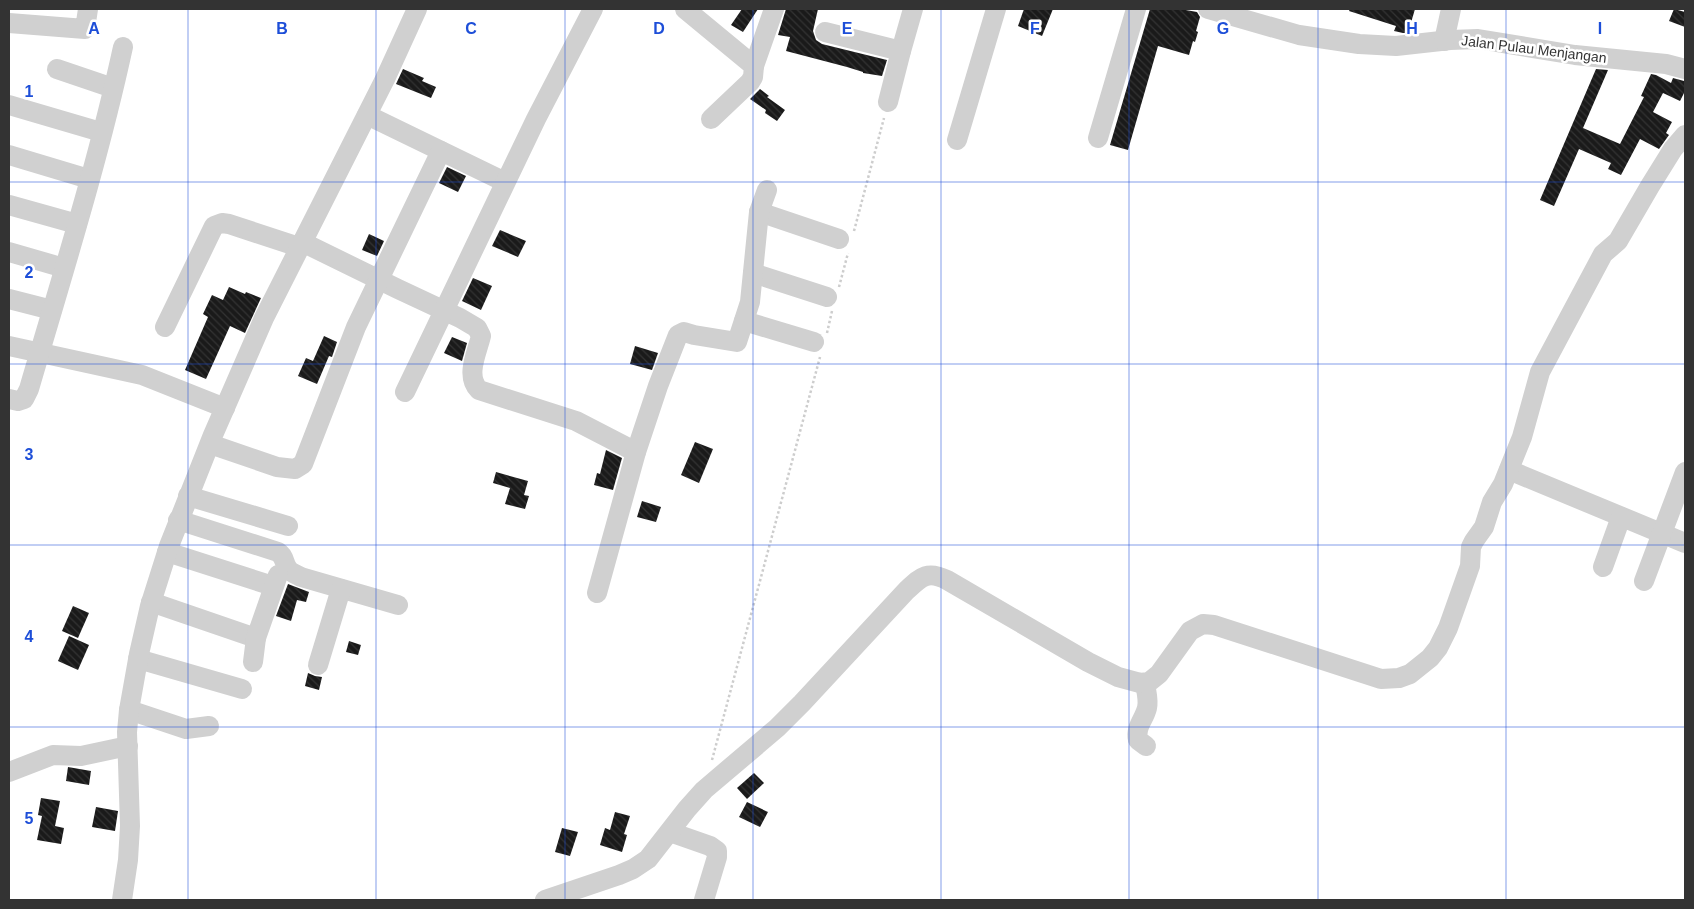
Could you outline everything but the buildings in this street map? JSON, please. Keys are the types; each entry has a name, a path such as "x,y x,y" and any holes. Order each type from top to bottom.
{"street":[{"path":"9,22 85,28 88,9"},
{"path":"122,900 128,860 130,826 129,710 151,602 167,552 178,520 264,318 385,78 417,9"},
{"path":"405,392 505,182 592,9"},
{"path":"685,9 754,66"},
{"path":"711,119 750,82 774,9"},
{"path":"888,102 913,9"},
{"path":"957,140 996,9"},
{"path":"1098,138 1136,9"},
{"name":"Jalan Pulau Menjangan","path":"1208,9 1299,35 1342,42 1387,46 1478,40 1575,55 1658,63 1685,69"},
{"path":"1444,41 1451,9"},
{"path":"825,32 901,51"},
{"path":"9,400 18,401 24,399 29,389 77,224 123,47"},
{"path":"57,68 113,88"},
{"path":"9,105 102,132"},
{"path":"366,115 505,182"},
{"path":"545,900 633,869 648,859 704,790 777,728 906,591 925,576 939,576 947,580 1100,669 1131,681 1145,683 1155,678 1190,631 1203,624 1214,625 1368,676 1390,679 1410,674 1430,658 1438,648 1448,628 1470,566 1471,547 1484,527 1492,502 1509,470 1522,438 1538,380 1545,364 1603,254 1618,241 1650,186 1685,135"},
{"path":"210,444 277,467 295,468 303,464 356,326 441,151"},
{"path":"9,155 89,180"},
{"path":"597,593 636,452 658,386 678,335 684,332 737,342 750,302 759,212 768,190"},
{"path":"9,205 77,224"},
{"path":"759,212 847,240"},
{"path":"165,327 214,226 222,223 229,224 301,244 444,310 470,324 479,331 481,336 472,373 474,386 479,390 576,421 636,452"},
{"path":"9,252 64,268"},
{"path":"753,273 833,298"},
{"path":"9,299 52,310"},
{"path":"744,321 820,344"},
{"path":"9,346 142,375 225,408"},
{"path":"1509,470 1685,543"},
{"path":"1644,581 1685,472"},
{"path":"188,496 288,526"},
{"path":"1603,567 1621,517"},
{"path":"178,520 278,552 286,562 287,568 293,573 398,605"},
{"path":"167,552 273,586"},
{"path":"253,662 256,638 273,586 286,562"},
{"path":"318,665 341,589"},
{"path":"151,602 256,638"},
{"path":"138,659 242,688"},
{"path":"1145,683 1148,697 1147,708 1136,732 1138,740 1146,746"},
{"path":"129,710 186,729 210,726"},
{"path":"9,772 53,755 82,756 128,746"},
{"path":"670,832 710,846 717,851 717,857 704,900"}],"path":[{"path":"712,761 847,240 888,102"}]}
